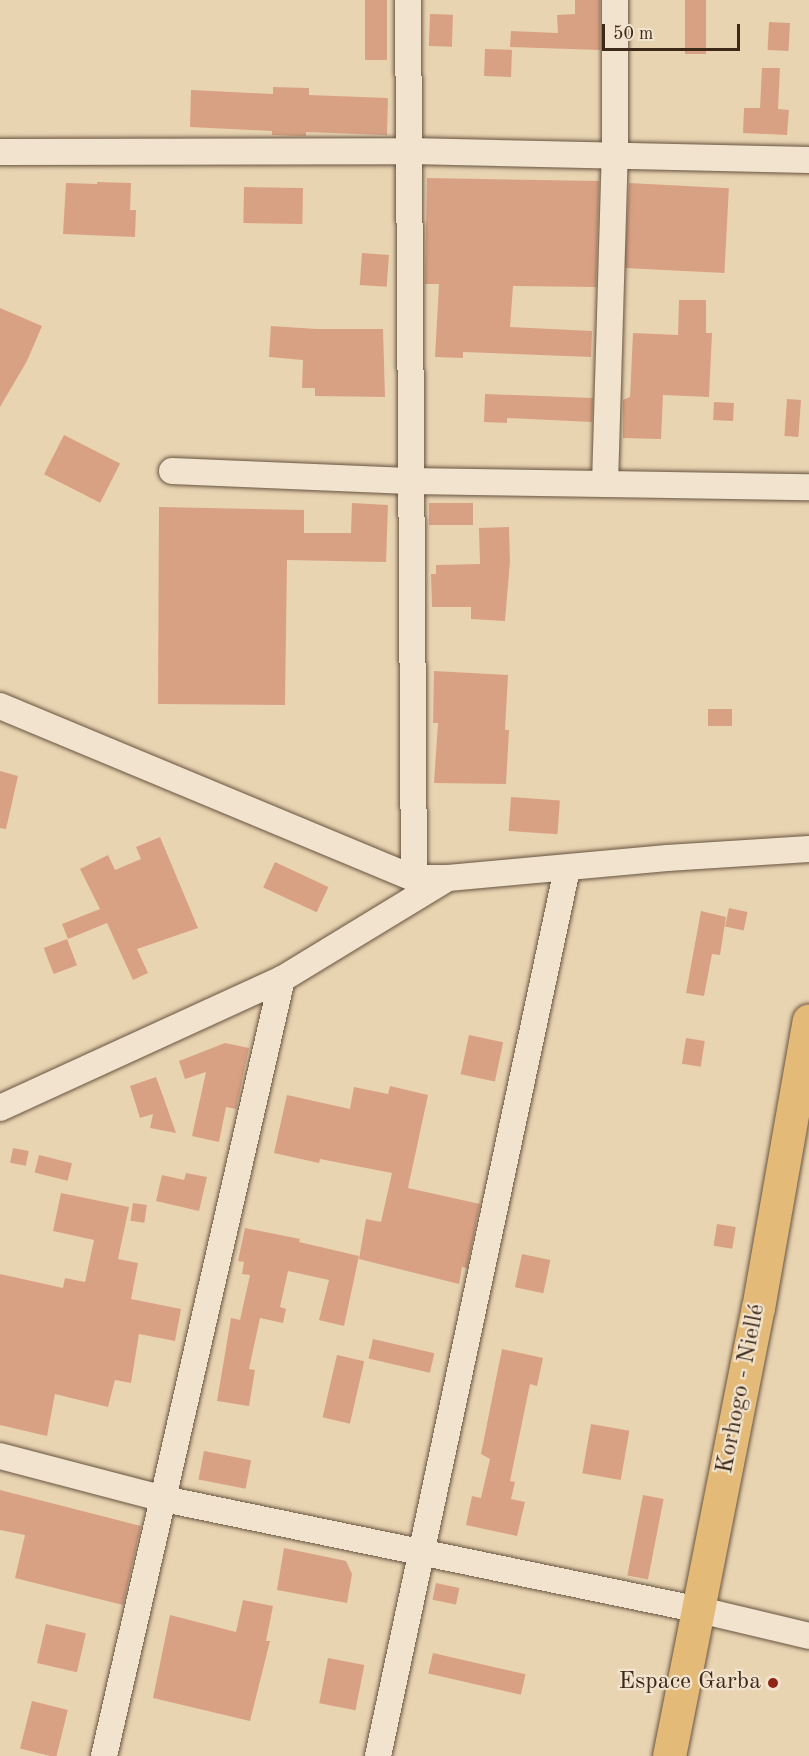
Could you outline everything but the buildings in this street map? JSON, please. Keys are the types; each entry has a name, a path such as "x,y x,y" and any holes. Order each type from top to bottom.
{"main road":[{"name":"Korhogo - Niellé","path":"669,1756 700,1610 758,1308 809,1020"}],"street":[{"path":"408,0 409,482 414,878"},
{"path":"604,484 615,155 615,0"},
{"path":"0,152 410,151 809,159"},
{"path":"172,471 409,482 809,487"},
{"path":"0,706 414,878 448,878 567,869 667,858 809,849"},
{"path":"378,1756 567,869"},
{"path":"0,1108 282,979 448,878"},
{"path":"104,1756 282,979"},
{"path":"0,1456 164,1499 700,1610 809,1636"}],"place":[{"name":"Espace Garba","path":"773,1683"}]}
